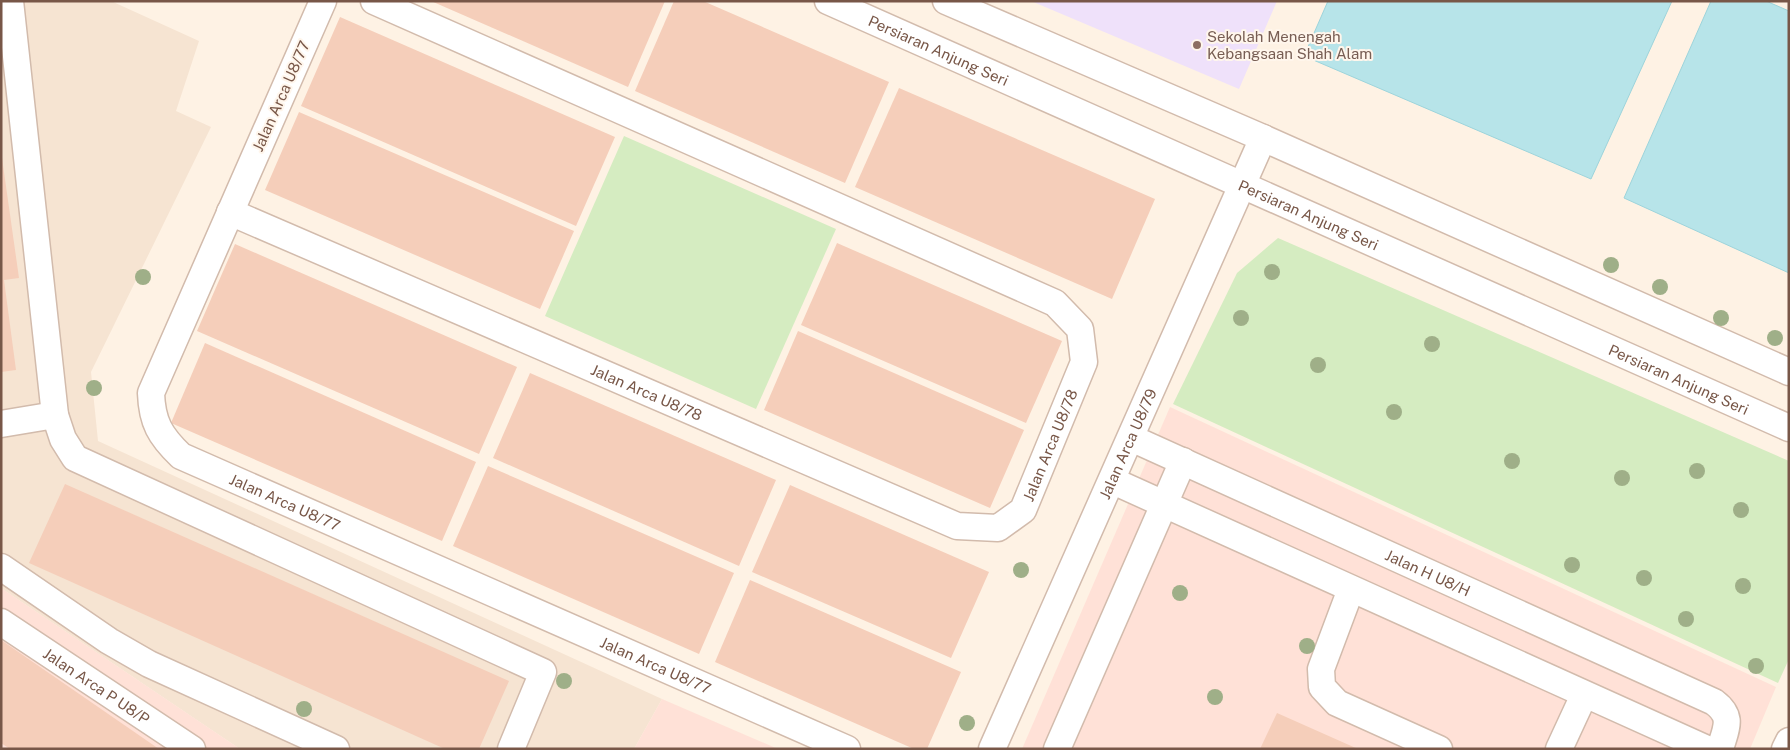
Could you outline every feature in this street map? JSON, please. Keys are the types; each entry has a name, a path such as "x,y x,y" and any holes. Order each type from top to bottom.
{"street":[{"path":"10,1 55,415 63,439 76,458 543,672 511,749"},
{"name":"Jalan Arca U8/77","path":"323,1 151,392 152,414 165,441 181,456 847,749"},
{"name":"Jalan Arca U8/78","path":"230,212 957,526 998,528 1023,510 1084,362 1080,329 1055,303 374,1"},
{"name":"Persiaran Anjung Seri","path":"828,1 1242,187 1789,428"},
{"path":"946,1 1263,138 1789,372"},
{"name":"Jalan Arca U8/79","path":"992,749 1263,138"},
{"path":"1,424 55,415"},
{"name":"Jalan H U8/H","path":"1131,438 1714,702 1723,709 1728,721 1720,749"},
{"path":"1060,748 1163,503 1183,461"},
{"path":"1112,481 1707,749"},
{"path":"1,567 109,641 149,664 336,749"},
{"path":"1350,588 1321,669 1322,687 1337,703 1439,749"},
{"name":"Jalan Arca P U8/P","path":"1,622 192,749"},
{"path":"1559,749 1584,695"},
{"path":"1786,749 1789,741"}],"shaded area":[{"path":"1,1 111,1 199,41 176,111 211,127 91,372 98,441 662,699 634,749 240,749 1,588"},
{"name":"Sekolah Menengah Kebangsaan Shah Alam","path":"1031,1 1277,1 1239,89"},
{"path":"1170,407 1776,687 1750,749 1022,749"},
{"path":"1,588 240,749 1,749"},
{"path":"662,699 778,749 634,749"}],"green space":[{"path":"624,136 836,229 756,409 545,316"},
{"path":"1278,238 1789,461 1789,659 1778,683 1173,404 1237,273"}],"water":[{"path":"1328,1 1672,1 1591,179 1304,56"},
{"path":"1711,1 1766,1 1789,11 1789,273 1624,198"}],"building":[{"path":"431,1 665,1 628,87"},
{"path":"674,1 703,1 889,82 845,183 635,91"},
{"path":"340,17 615,137 576,226 301,106"},
{"path":"899,88 1155,199 1112,299 855,187"},
{"path":"299,112 574,231 540,309 265,190"},
{"path":"1,151 19,278 4,280 16,370 1,372"},
{"path":"837,243 1062,341 1026,423 801,325"},
{"path":"235,244 517,367 479,454 197,331"},
{"path":"798,331 1024,430 990,508 764,410"},
{"path":"205,343 476,462 442,541 171,423"},
{"path":"530,373 776,480 739,566 493,458"},
{"path":"488,466 734,573 699,654 453,546"},
{"path":"65,484 509,681 479,749 445,749 29,563"},
{"path":"790,485 989,572 951,658 752,572"},
{"path":"750,580 961,672 927,749 914,749 715,662"},
{"path":"1,640 159,749 10,749 1,743"},
{"path":"1277,713 1358,749 1260,749"}],"place":[{"name":"Sekolah Menengah Kebangsaan Shah Alam","path":"1197,45"}]}
